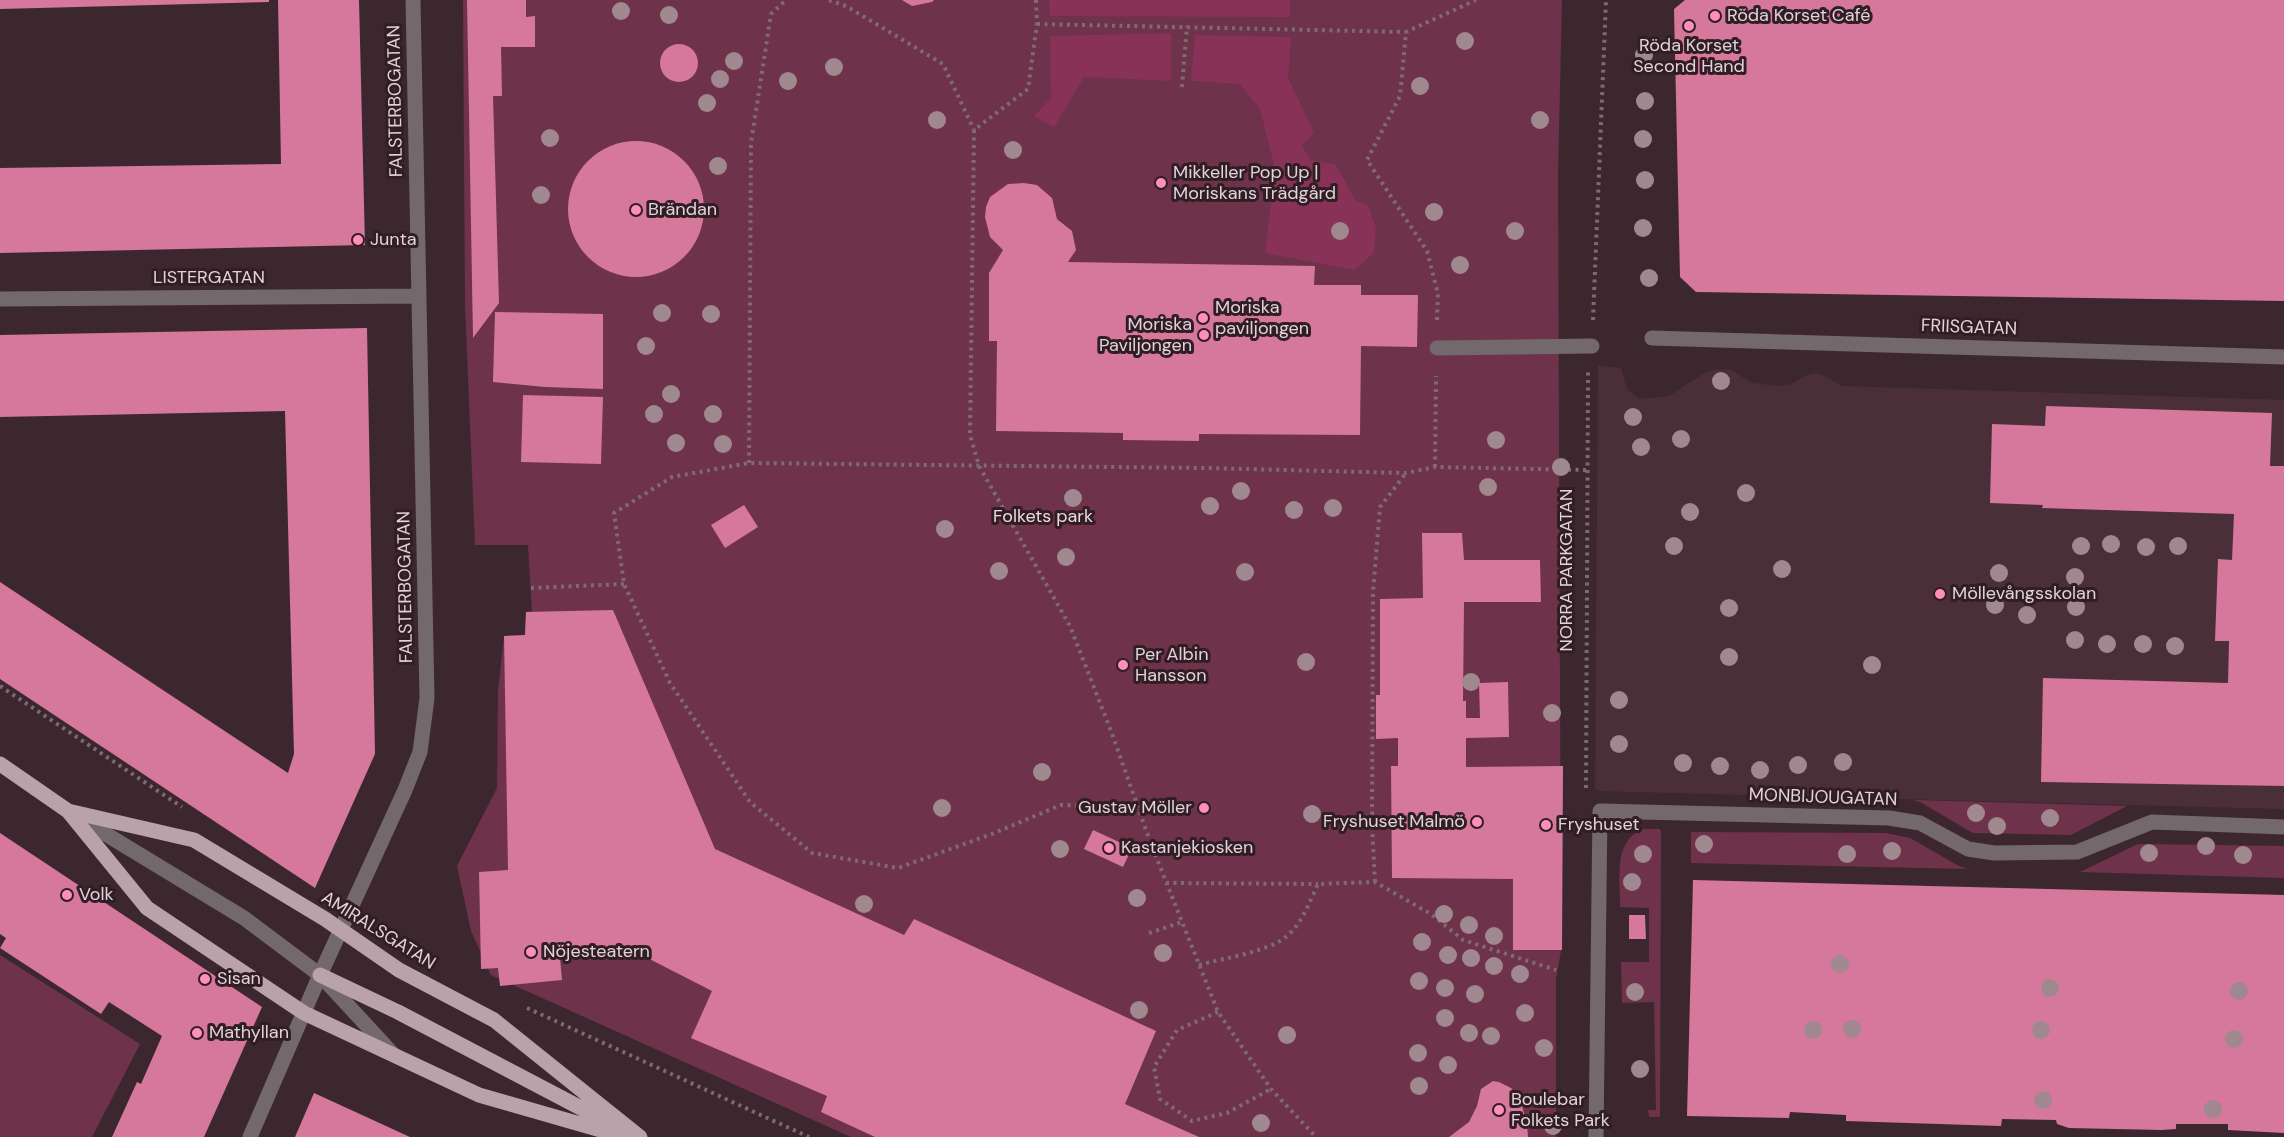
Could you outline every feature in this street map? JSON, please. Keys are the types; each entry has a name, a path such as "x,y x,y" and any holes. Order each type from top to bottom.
{"main road":[{"name":"AMIRALSGATAN","path":"0,764 68,811 147,908 304,1013 478,1095 625,1137"},
{"name":"AMIRALSGATAN","path":"68,811 194,840 340,930 399,970 494,1020 640,1137"},
{"name":"AMIRALSGATAN","path":"320,975 398,1012 636,1137"}],"street":[{"name":"FALSTERBOGATAN","path":"250,1137 420,752 426,709 413,0"},
{"name":"LISTERGATAN","path":"0,299 419,296"},
{"name":"FRIISGATAN","path":"1652,338 2284,357"},
{"path":"1437,348 1592,346"},
{"name":"AMIRALSGATAN","path":"68,811 244,918 320,975 392,1053"},
{"path":"1596,1137 1600,811"},
{"name":"MONBIJOUGATAN","path":"1600,811 1889,818 1920,823 1968,849 1994,853 2077,852 2152,822 2284,827"}],"path":[{"path":"749,463 751,142 771,14 786,0"},
{"path":"830,0 846,6 943,64 974,130 970,435 979,466 1070,626 1166,883 1218,1012 1271,1089 1316,1137"},
{"path":"974,130 1028,89 1036,24 1036,0"},
{"path":"1036,24 1406,32 1476,0"},
{"name":"NORRA PARKGATAN","path":"1600,811 1586,791 1586,470 1588,368 1592,346 1605,0"},
{"path":"1182,87 1187,26"},
{"path":"1406,32 1400,96 1367,160 1427,251 1437,294 1435,467"},
{"path":"1138,808 1061,805 992,834 898,868 812,853 750,802 670,683 624,584 614,513 672,477 749,463 1205,468 1406,473 1435,467 1586,470"},
{"path":"1375,882 1371,825 1373,592 1380,507 1406,473"},
{"path":"531,588 624,584"},
{"path":"0,686 188,811"},
{"path":"1166,883 1375,882 1431,914 1463,940 1557,970"},
{"path":"1199,965 1270,946 1288,936 1302,918 1318,884"},
{"path":"1149,933 1182,922"},
{"path":"519,1004 809,1137"},
{"path":"1218,1012 1177,1030 1154,1067 1160,1099 1192,1121 1227,1113 1271,1089"}],"shaded area":[{"path":"1049,0 1290,0 1290,17 1050,16"},
{"path":"1171,33 1171,81 1084,77 1054,127 1034,116 1051,98 1050,36"},
{"path":"1195,35 1291,37 1288,78 1314,132 1302,146 1311,160 1336,165 1355,200 1368,205 1376,228 1374,253 1354,270 1265,253 1275,169 1260,109 1240,84 1191,81"},
{"name":"Möllevångsskolan","path":"1598,366 1621,368 1627,390 1640,399 1669,396 1703,374 1713,370 1730,369 1752,383 1778,386 1790,385 1807,375 1816,373 1841,386 2284,400 2284,809 1598,791 1595,788"}],"green space":[{"name":"Folkets park","path":"463,0 1562,0 1558,174 1561,951 1556,979 1556,1137 851,1137 491,975 471,931 457,866 497,788 498,691 504,636 525,635 526,612 532,611 528,545 475,545 465,305"},
{"path":"1913,800 2127,806 2071,835 1973,833"},
{"path":"1643,829 1661,831 1660,1117 1649,1117 1648,1110 1656,1110 1654,1002 1622,1003 1621,962 1649,962 1649,908 1620,907 1622,852 1626,842"},
{"path":"1691,832 1885,833 1910,838 1968,869 1691,863"},
{"path":"2138,844 2284,846 2284,878 2080,872"},
{"path":"0,955 140,1044 92,1137 0,1137"}],"building":[{"path":"0,0 269,0 269,2 0,9"},
{"path":"278,0 359,0 365,245 0,253 0,168 281,164"},
{"path":"467,0 526,0 526,17 535,16 535,47 501,47 502,96 493,96 499,303 473,338"},
{"path":"902,0 934,0 912,6"},
{"path":"1685,0 2284,0 2284,301 1696,292 1680,277 1674,9"},
{"path":"679,44 693,49 698,63 693,77 679,82 665,77 660,63 665,49"},
{"name":"Brändan","path":"636,141 662,146 674,152 684,161 693,171 699,183 704,209 699,235 693,247 684,257 674,266 662,272 636,277 610,272 598,266 588,257 579,247 573,235 568,209 573,183 579,171 588,161 598,152 610,146"},
{"name":"Moriska paviljongen","path":"1008,184 1037,185 1052,198 1057,219 1072,231 1076,250 1068,262 1315,266 1314,285 1361,285 1361,295 1418,295 1417,347 1361,346 1360,435 1199,434 1199,441 1123,440 1123,433 996,431 997,341 989,341 989,273 1003,250 990,237 985,217 986,207 990,197"},
{"path":"495,312 603,314 603,389 493,382"},
{"path":"367,328 375,754 315,888 0,679 0,582 288,773 294,754 285,411 0,417 0,335"},
{"path":"523,395 603,397 601,464 521,462"},
{"path":"2046,406 2272,413 2270,466 2284,466 2284,786 2041,782 2043,678 2228,683 2229,641 2215,641 2218,559 2232,560 2234,514 2042,508 2043,505 1990,503 1992,424 2045,426"},
{"path":"744,505 758,527 725,548 711,525"},
{"path":"1422,533 1462,533 1464,560 1540,560 1541,602 1464,602 1463,701 1466,701 1466,718 1480,718 1479,683 1508,682 1509,737 1466,738 1466,767 1563,766 1562,950 1513,950 1513,879 1392,878 1391,766 1398,766 1398,738 1376,739 1376,695 1380,695 1380,599 1423,598"},
{"path":"613,610 715,849 904,935 914,919 1156,1031 1125,1104 1199,1137 875,1137 821,1112 827,1096 691,1038 712,991 624,946 560,958 562,980 500,986 498,968 481,969 479,872 508,870 504,636 525,635 526,612"},
{"path":"1093,830 1132,848 1123,867 1084,849"},
{"path":"0,833 262,1007 204,1137 112,1137 137,1082 141,1084 162,1036 109,1002 101,1014 0,948 6,938 0,934"},
{"path":"1693,880 2284,895 2284,1133 2228,1130 2228,1124 2176,1124 2176,1129 2162,1130 2069,1128 2057,1124 2056,1120 2002,1119 2001,1126 1846,1121 1846,1115 1790,1112 1789,1118 1687,1116"},
{"path":"1629,915 1645,915 1646,939 1629,939"},
{"name":"Boulebar Folkets Park","path":"1493,1081 1511,1088 1520,1099 1528,1137 1449,1137 1469,1122 1477,1106 1481,1089"},
{"path":"314,1093 410,1137 295,1137"}],"place":[{"name":"Röda Korset Café","path":"1715,16"},
{"name":"Röda Korset Second Hand","path":"1689,26"},
{"name":"Mikkeller Pop Up | Moriskans Trädgård","path":"1161,183"},
{"name":"Brändan","path":"636,210"},
{"name":"Junta","path":"358,240"},
{"name":"Moriska paviljongen","path":"1203,318"},
{"name":"Moriska Paviljongen","path":"1204,335"},
{"name":"Möllevångsskolan","path":"1940,594"},
{"name":"Per Albin Hansson","path":"1123,665"},
{"name":"Gustav Möller","path":"1204,808"},
{"name":"Fryshuset Malmö","path":"1477,822"},
{"name":"Fryshuset","path":"1546,825"},
{"name":"Kastanjekiosken","path":"1109,848"},
{"name":"Volk","path":"67,895"},
{"name":"Nöjesteatern","path":"531,952"},
{"name":"Sisan","path":"205,979"},
{"name":"Mathyllan","path":"197,1033"},
{"name":"Boulebar Folkets Park","path":"1499,1110"}]}
